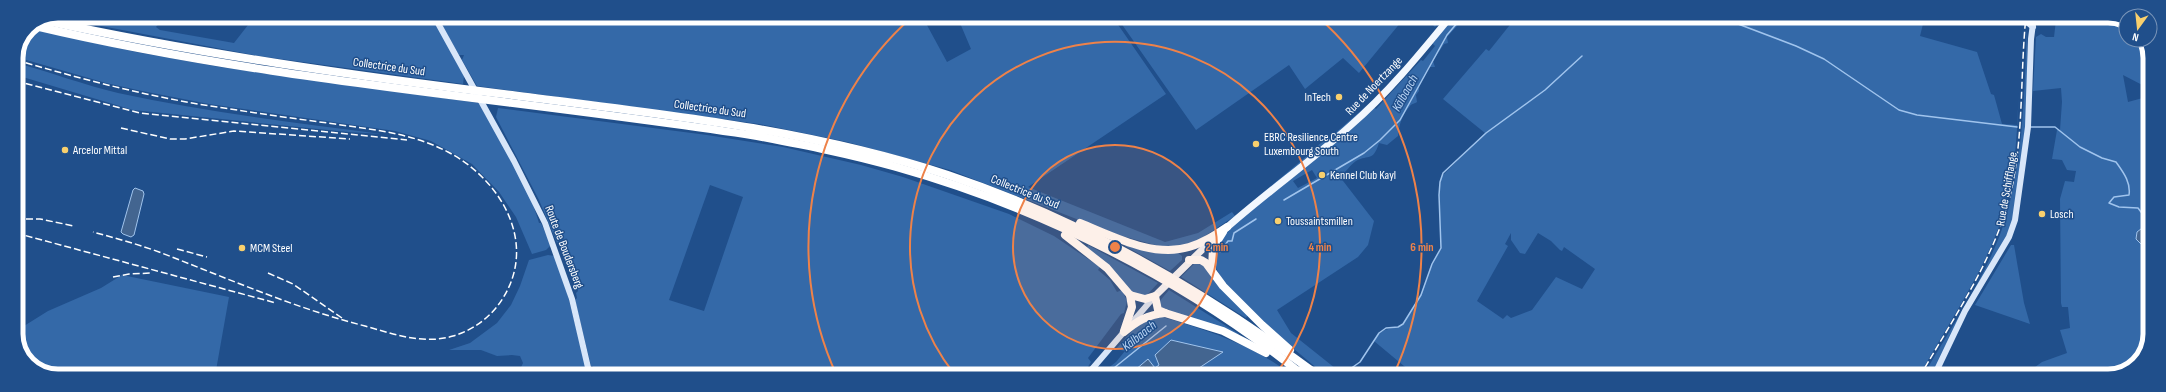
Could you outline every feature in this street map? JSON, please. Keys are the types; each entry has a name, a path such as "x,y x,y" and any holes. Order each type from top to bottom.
{"highway":[{"name":"Collectrice du Sud","path":"58,23 174,46 332,72 681,117 766,130 858,149 912,164 1002,194 1044,212 1125,251 1203,295 1309,369"},
{"name":"Collectrice du Sud","path":"41,27 169,53 267,70 757,136 815,147 897,167 960,187 1037,217 1098,246 1159,278 1246,333 1294,369"},
{"path":"1044,212 1060,215 1139,245 1178,250 1198,244 1227,227"},
{"path":"1037,217 1073,240 1095,257 1122,283 1130,295 1132,307 1124,332"},
{"path":"1212,268 1213,248 1227,227"},
{"path":"1178,250 1184,255 1186,263 1201,260 1212,268 1223,286 1311,369"},
{"path":"1130,295 1145,299 1156,294 1158,310 1223,332 1291,369"},
{"path":"1124,332 1140,319 1165,313"}],"main road":[{"name":"Route de Boudersberg","path":"438,23 537,205 556,250 572,300 588,369"},
{"name":"Rue de Noertzange","path":"1156,294 1186,263 1227,227 1324,148 1372,106 1445,23"},
{"path":"2028,23 2033,27"},
{"name":"Rue de Schifflange","path":"1937,369 1965,311 2009,237 2014,220 2028,127 2033,23"},
{"path":"1092,369 1156,294"}],"shaded area":[{"path":"86,23 159,23 156,27 160,30 234,43 250,23 436,23 464,76 463,84 259,56"},
{"path":"441,23 926,23 947,62 971,49 960,23 1117,23 1166,94 1028,187 1165,242 1198,233 1232,212 1235,216 1191,245 1162,247 1115,234 950,170 847,142 759,124 477,86 462,60 464,55 459,55"},
{"path":"1121,23 1400,23 1359,73 1343,58 1305,89 1289,65 1196,130"},
{"path":"1431,23 1439,23 1435,27"},
{"path":"1448,23 1460,23 1447,37 1448,43 1444,44 1433,61 1435,67 1429,67 1419,86 1419,91 1416,95 1417,102 1407,109 1400,124 1398,136 1387,145 1379,143 1373,155 1356,161 1340,177 1374,221 1368,245 1358,257 1277,310 1291,333 1336,369 1318,369 1269,328 1223,281 1215,266 1214,256 1220,240 1247,206 1372,101 1372,106 1376,109 1421,60 1423,61 1435,46 1432,43","holes":["1312,170 1317,178 1298,188 1293,181"]},
{"path":"1511,23 1923,23 1920,36 1977,52 1991,94 1994,95 2002,124 2017,125 2019,93 2017,134 2014,161 2007,202 2000,225 1980,270 1923,369 1408,369 1374,341 1381,332 1403,324 1421,295 1432,264 1441,248 1439,195 1441,177 1485,133 1443,99 1486,49 1489,51","holes":["1511,233 1511,240 1520,253 1525,254 1538,233 1551,241 1560,250 1562,251 1564,247 1595,269 1582,289 1556,277 1532,310 1511,318 1507,315 1503,319 1477,301 1508,246 1505,244"]},
{"path":"2056,23 2113,23 2118,24 2118,48 2141,48 2143,55 2143,85 2123,75 2128,102 2143,98 2143,227 2137,232 2141,244 2143,244 2143,339 2136,355 2126,364 2115,368 2032,369 2042,362 2067,353 2060,330 2070,328 2068,307 2062,307 2061,303 2060,199 2065,181 2074,182 2076,171 2067,170 2062,160 2052,159 2057,130 2060,130 2062,102 2061,88 2033,91 2036,37 2041,34 2046,37 2054,37"},
{"path":"2027,28 2028,127 2012,229 1965,311 1937,369 1927,369 1978,283 1988,263 2004,223 2016,175 2024,102"},
{"path":"37,30 136,52 220,67 479,103 521,177 539,223 541,223 551,245 546,250 532,254 516,217 499,192 472,164 431,141 395,131 209,104 106,83 23,59 24,51 29,38"},
{"path":"23,65 105,90 150,100 249,116 381,134 348,132 133,110 23,77"},
{"path":"498,108 707,135 783,147 861,165 903,177 1009,214 1054,236 1100,267 1098,270 1110,280 1117,292 1122,290 1127,301 1124,313 1121,314 1088,358 1091,362 1086,369 593,369 575,300 577,298 576,293 578,291 561,241 557,243 539,200 496,117","holes":["710,185 743,197 704,311 669,300"]},
{"path":"135,188 143,191 144,194 134,235 131,237 121,232 133,190"},
{"path":"2143,227 2143,244 2136,239 2137,232"},
{"path":"1127,243 1178,253 1182,256 1182,260 1170,271 1125,246"},
{"path":"1088,245 1158,283 1147,295 1135,295 1087,248"},
{"path":"2011,245 2014,245 2024,303 2030,324 1975,305"},
{"path":"548,255 555,256 566,288 586,369 520,369 523,363 520,356 497,356 481,350 449,350 470,343 497,323 511,305 520,286 529,260"},
{"path":"1195,263 1203,265 1248,315 1246,318 1181,277"},
{"path":"122,275 229,297 216,369 53,369 38,363 33,359 24,343 23,327 48,311 101,288"},
{"path":"1169,290 1239,334 1238,336 1165,311 1158,303"},
{"path":"1162,317 1197,327 1247,348 1283,369 1107,369 1116,362 1125,351 1116,349 1140,322"},
{"path":"1171,340 1223,352 1198,369 1136,369 1148,359 1155,368 1159,365 1155,355"}],"waterway":[{"name":"Kälbaach","path":"1284,200 1364,153 1380,140 1400,120 1447,35 1457,23"},
{"path":"1735,23 1796,46 1824,59 1899,110 1917,115 2017,127"},
{"path":"1350,369 1360,362 1379,333 1386,328 1398,327 1403,324 1421,295 1432,264 1441,248 1439,195 1440,182 1443,173 1486,133 1545,90 1582,56"},
{"path":"2031,127 2055,127 2080,147 2102,158 2116,162 2128,181 2129,195 2114,197 2109,203 2119,207 2138,208 2143,215"},
{"name":"Kälbaach","path":"1220,252 1228,241 1232,241 1234,233 1256,219"},
{"name":"Kälbaach","path":"1113,369 1166,326"}],"railway":[{"path":"1924,369 1960,309 1984,264 2004,216 2011,192 2018,148 2025,23"},
{"path":"23,62 145,94 198,104 378,130 421,140 448,152 467,164 483,178 497,195 508,214 515,234 516,255 513,277 503,298 494,311 482,322 453,336 420,339 339,319 261,292 159,252 93,232"},
{"path":"23,83 140,113 407,140"},
{"path":"121,128 170,139 185,139 234,131 350,139"},
{"path":"23,219 40,219 74,226"},
{"path":"23,235 276,303"},
{"path":"177,249 207,257"},
{"path":"113,277 129,274 152,273"},
{"path":"268,273 293,284 342,318"}],"place":[{"name":"InTech","path":"1339,97"},
{"name":"EBRC Resilience Centre Luxembourg South","path":"1256,144"},
{"name":"Arcelor Mittal","path":"65,150"},
{"name":"Kennel Club Kayl","path":"1322,175"},
{"name":"Losch","path":"2042,214"},
{"name":"Toussaintsmillen","path":"1278,221"},
{"name":"MCM Steel","path":"242,248"}]}
